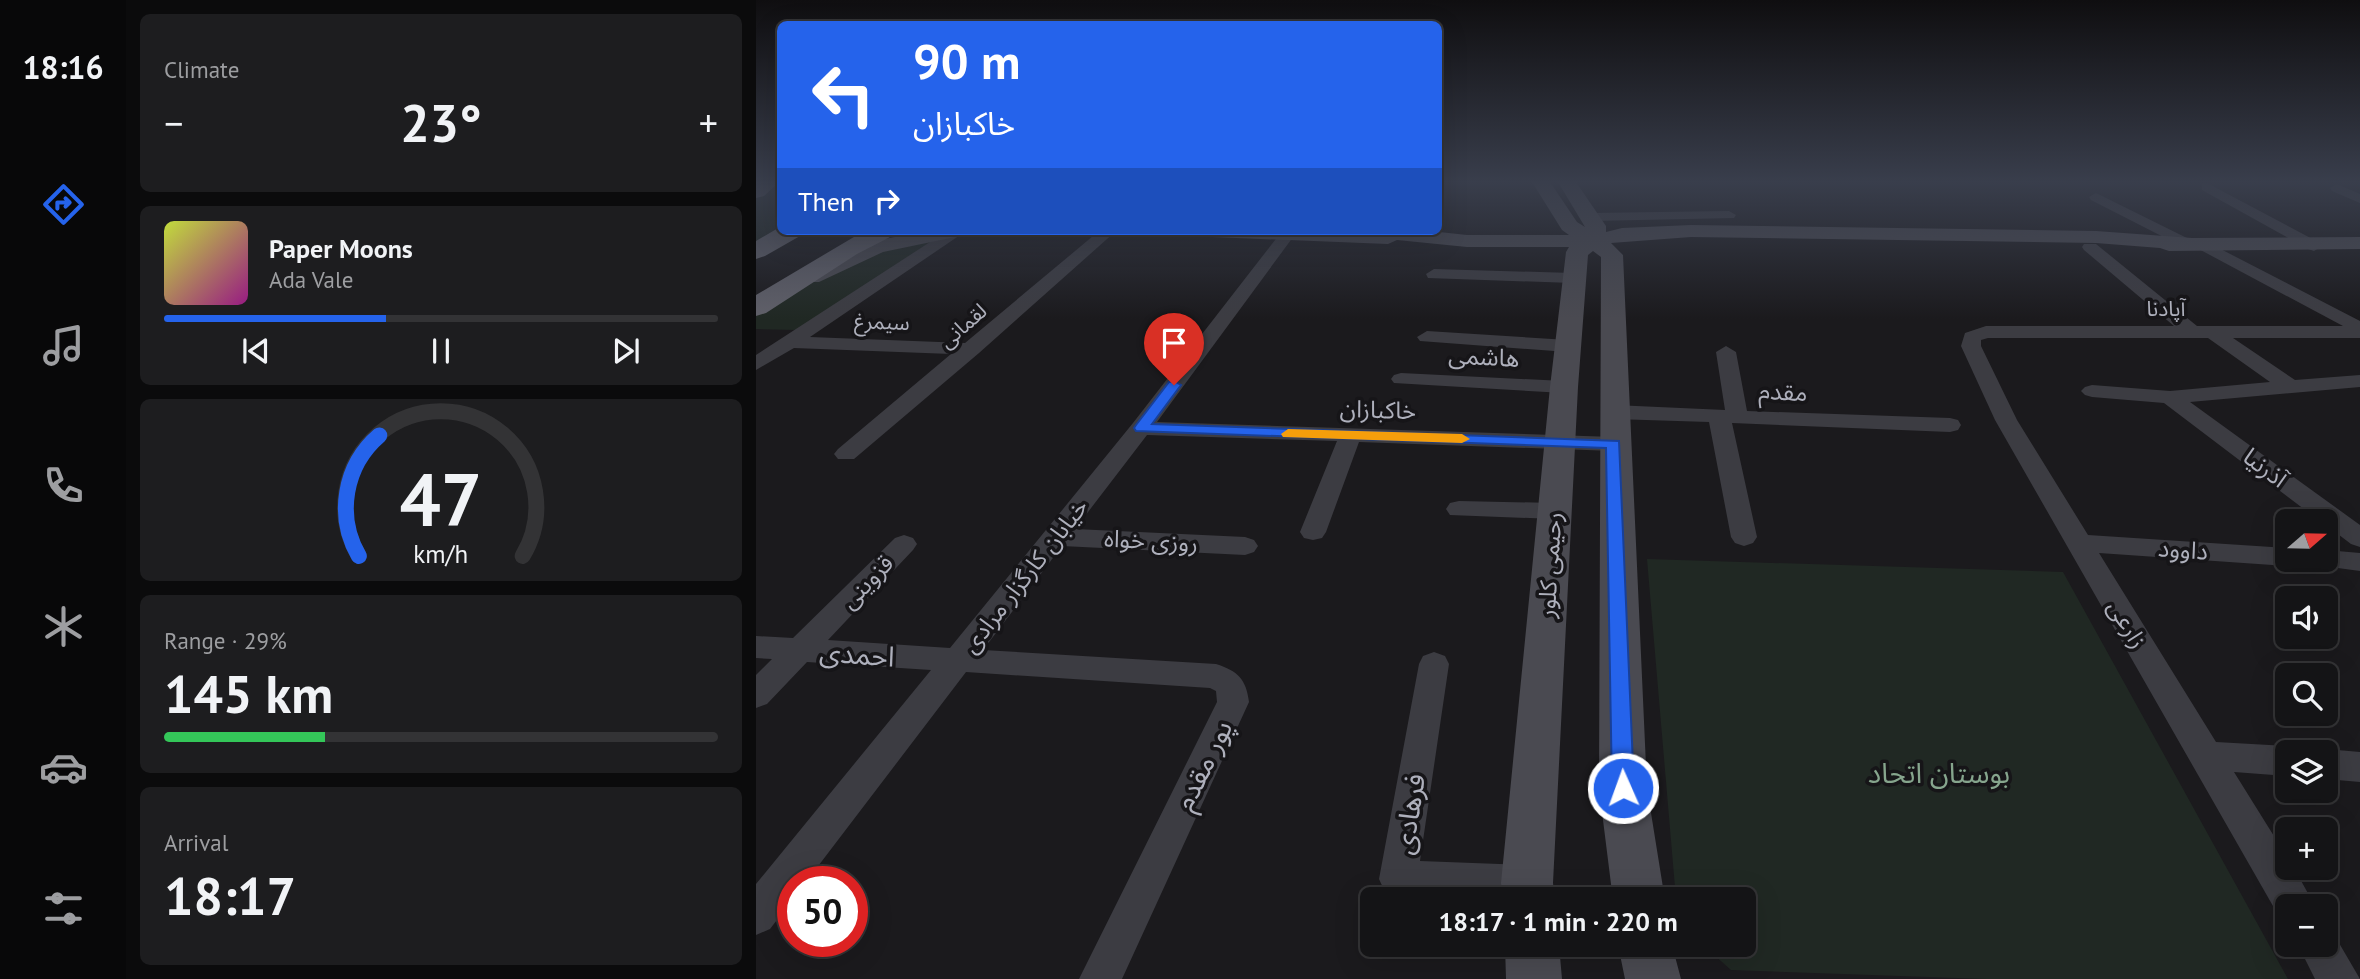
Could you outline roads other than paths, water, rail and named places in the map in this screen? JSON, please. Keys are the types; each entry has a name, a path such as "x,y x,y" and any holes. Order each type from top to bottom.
{"highway":[{"path":"756,251 784,235"},
{"path":"761,297 842,235"},
{"path":"761,297 875,235"}],"main road":[{"path":"1450,228 1509,231 1592,229 2090,247 2195,244 2314,246 2360,243"},
{"path":"1509,231 1518,228"},
{"path":"1582,228 1622,234 1691,231 2096,237 2195,244"},
{"path":"1333,235 1467,241 1592,229"},
{"path":"1592,229 1612,255 1623,788 1637,887"},
{"name":"رحیمی کلور","path":"1528,887 1573,278 1577,252 1592,229"},
{"path":"761,297 877,247 938,235"},
{"path":"1406,235 1467,241"},
{"path":"1533,957 1534,979"},
{"path":"1648,957 1653,979"}],"street":[{"path":"1592,229 1605,228"},
{"path":"2161,228 2326,310 2360,330"},
{"path":"2281,228 2314,246"},
{"path":"756,364 952,235"},
{"name":"لقمانی","path":"846,454 1103,235"},
{"name":"خیابان کارگزار مرادی","path":"756,915 1056,537 1286,235"},
{"path":"2090,247 2202,332 2291,388"},
{"path":"1434,274 1573,278"},
{"path":"2326,310 2360,308"},
{"name":"آپادنا","path":"1972,337 1986,332 2360,330"},
{"path":"1427,337 1568,346"},
{"name":"زارعی","path":"1972,337 1971,346 2006,420 2288,894"},
{"name":"سیمرغ","path":"790,342 972,349"},
{"path":"1726,352 1728,416 1744,537"},
{"name":"هاشمی","path":"1401,379 1564,387"},
{"path":"2092,390 2170,397 2360,381"},
{"name":"آذرنیا","path":"2170,397 2359,557"},
{"name":"مقدم","path":"1614,428 1728,416 1950,425"},
{"name":"خاکبازان","path":"1141,428 1562,441 1614,428"},
{"path":"1313,532 1350,436"},
{"path":"1460,509 1554,511"},
{"name":"روزی خواه","path":"1056,537 1245,546"},
{"name":"داوود","path":"2079,543 2275,556"},
{"name":"قزوینی","path":"756,695 904,544"},
{"path":"2338,558 2359,557"},
{"name":"احمدی","path":"756,647 957,661"},
{"name":"پور مقدم","path":"957,661 1216,676 1231,685 1233,702 1100,979"},
{"name":"فرهادی","path":"1434,664 1398,878 1488,887"},
{"path":"2203,755 2275,760"},
{"path":"2338,765 2360,767"},
{"path":"2325,957 2339,979"}],"park label":[{"name":"بوستان اتحاد","path":"1939,773"}]}
